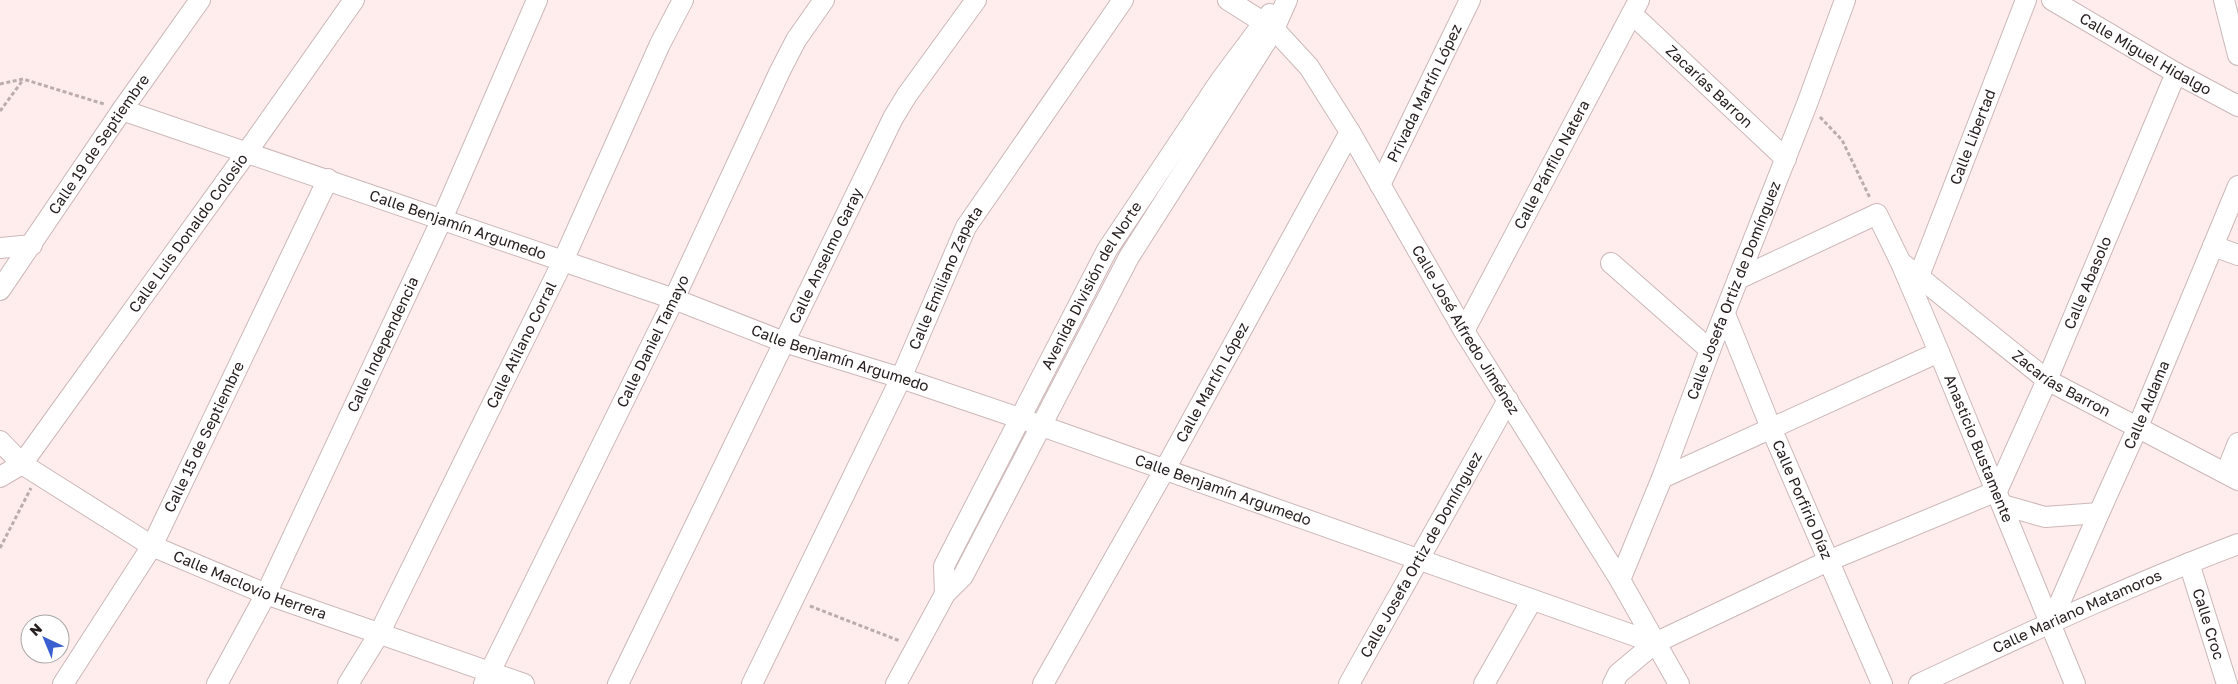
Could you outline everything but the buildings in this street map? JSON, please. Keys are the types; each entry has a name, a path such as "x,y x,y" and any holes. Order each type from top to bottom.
{"street":[{"name":"Calle 19 de Septiembre","path":"0,290 122,110 200,0"},
{"name":"Calle Luis Donaldo Colosio","path":"22,464 354,0"},
{"name":"Calle Independencia","path":"217,684 266,594 442,219 537,0"},
{"name":"Calle Atilano Corral","path":"348,684 379,634 563,261 660,44 683,0"},
{"name":"Calle Daniel Tamayo","path":"487,678 674,300 780,71 796,40 824,0"},
{"name":"Calle Anselmo Garay","path":"618,684 893,118 906,95 976,0"},
{"name":"Calle Emiliano Zapata","path":"752,684 901,378 966,227 1123,0"},
{"name":"Calle José Alfredo Jiménez","path":"1228,0 1269,25 1309,67 1350,132 1464,331 1620,580 1679,684"},
{"name":"Avenida División del Norte","path":"896,684 945,594 963,576 1129,257 1285,0"},
{"name":"Privada Martín López","path":"1380,185 1470,0"},
{"name":"Calle Josefa Ortiz de Domínguez","path":"1620,580 1662,478 1710,350 1808,104 1845,0"},
{"name":"Calle Libertad","path":"1919,276 2026,0"},
{"name":"Calle Miguel Hidalgo","path":"2052,0 2176,73 2238,106"},
{"path":"2224,0 2238,55"},
{"name":"Zacarías Barron","path":"1636,7 1786,159"},
{"name":"Calle Pánfilo Natera","path":"1464,331 1636,7"},
{"name":"Avenida División del Norte","path":"945,594 944,566 1107,250 1220,82 1269,25"},
{"name":"Calle Abasolo","path":"2000,498 2047,380 2176,73"},
{"name":"Calle Benjamín Argumedo","path":"122,110 563,261 674,300 784,342 901,378 1019,418 1420,558 1655,643"},
{"name":"Calle Martín López","path":"1043,684 1165,469 1350,132"},
{"name":"Calle 15 de Septiembre","path":"63,684 152,546 328,180"},
{"name":"Calle Aldama","path":"2052,623 2099,513 2138,429 2238,186"},
{"path":"1738,279 1877,214"},
{"name":"Anasticio Bustamente","path":"1877,214 1901,263 1939,352 2052,623 2075,684"},
{"path":"0,248 32,245"},
{"path":"2213,246 2238,255"},
{"path":"1611,263 1710,350"},
{"name":"Zacarías Barron","path":"1901,263 2047,380 2232,477"},
{"name":"Calle Porfirio Díaz","path":"1725,314 1771,428 1882,684"},
{"path":"1662,478 1939,352"},
{"name":"Calle Josefa Ortiz de Domínguez","path":"1349,684 1508,400"},
{"name":"Calle Maclovio Herrera","path":"0,440 22,464 152,546 266,594 379,634 487,678 524,684"},
{"path":"2232,477 2238,443"},
{"path":"0,477 22,464"},
{"path":"1613,684 1618,674 1655,643 1828,561 2000,498 2045,517 2099,513"},
{"name":"Calle Mariano Matamoros","path":"1919,684 2189,562 2238,544"},
{"name":"Calle Croc","path":"2189,562 2227,684"},
{"path":"1484,684 1532,600"}],"path":[{"path":"0,111 23,79"},
{"path":"0,84 23,79 122,110"},
{"path":"1808,104 1842,140 1877,214"},
{"path":"0,548 38,475"},
{"path":"793,599 916,647"}]}
